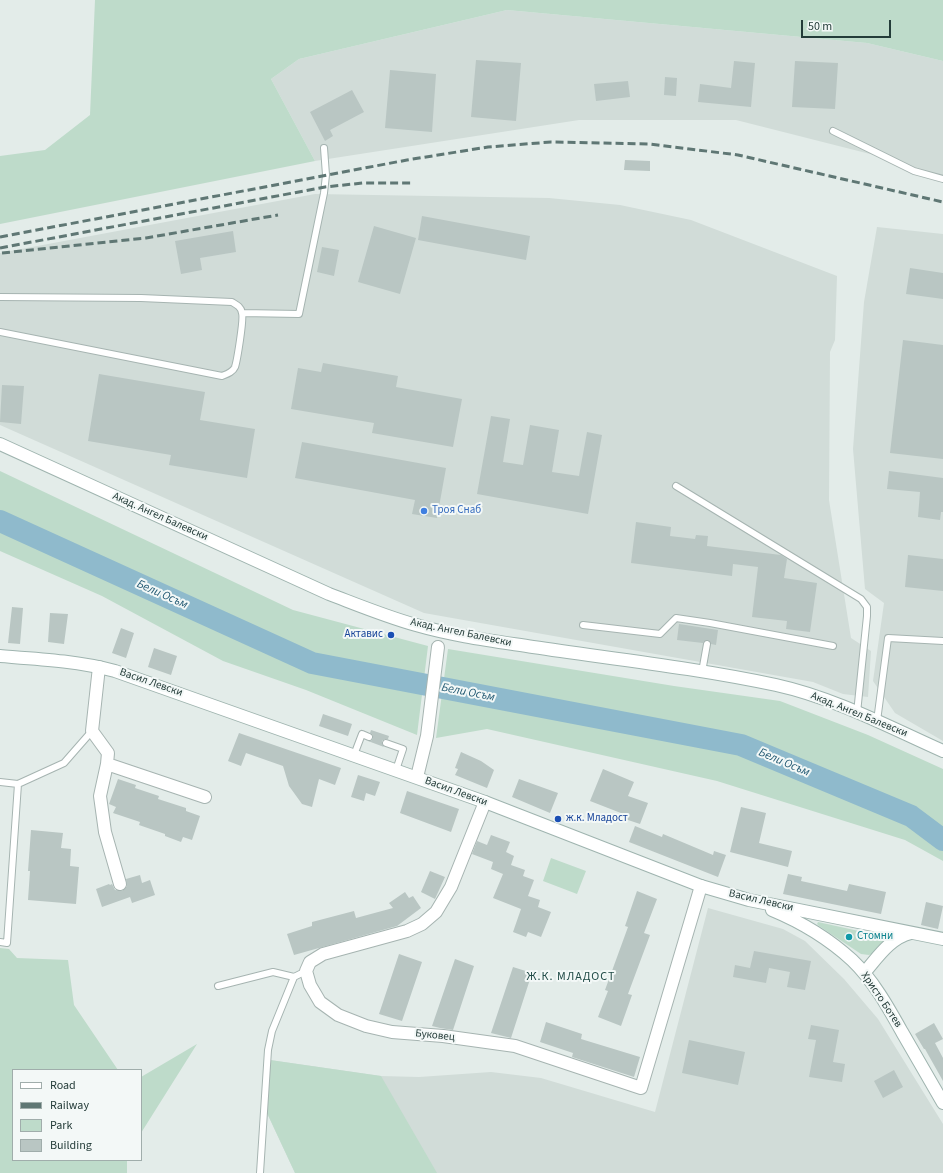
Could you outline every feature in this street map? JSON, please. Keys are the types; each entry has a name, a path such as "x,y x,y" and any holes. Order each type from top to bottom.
{"street":[{"name":"Акад. Ангел Балевски","path":"1,447 329,594 417,625 476,638 702,672 777,685 818,696 943,751"},
{"path":"417,778 427,736 438,648"},
{"name":"Васил Левски","path":"0,656 48,659 115,671 485,802 701,886 749,900 943,939"},
{"path":"99,667 92,731 108,753 100,796 105,832 120,884"},
{"path":"107,764 205,797"},
{"path":"306,971 310,962 323,954 407,931 422,924 436,912 451,887 485,802"},
{"name":"Буковец","path":"306,971 310,985 320,1002 338,1015 366,1026 392,1032 443,1036 515,1046 641,1088 701,886"},
{"name":"Христо Ботев","path":"749,900 782,914 812,930 846,955 864,972 894,1017 943,1103"},
{"path":"864,972 894,940 911,933"}],"lane":[{"path":"833,131 914,171 943,179"},
{"path":"242,313 299,314 324,193 326,175 324,148"},
{"path":"0,297 156,299 232,302 238,306 242,313 243,322 235,367 230,373 222,376 0,332"},
{"path":"676,486 861,599 866,607 867,616 857,713"},
{"path":"583,625 660,634 676,618 710,626 833,646"},
{"path":"877,721 888,638 943,641"},
{"path":"702,672 707,644"},
{"path":"0,782 18,784 64,763 92,731"},
{"path":"354,755 362,734 369,737"},
{"path":"386,743 403,749 396,770"},
{"path":"0,942 7,943 18,784"},
{"path":"218,986 273,972 294,977 306,971"},
{"path":"260,1173 268,1050 272,1031 294,977"}],"shaded area":[{"path":"507,10 867,43 943,61 943,177 878,156 736,120 579,120 315,161 271,79 299,59"},
{"path":"315,194 549,198 620,205 691,220 837,276 835,340 830,352 829,500 851,638 871,651 868,697 843,694 813,682 424,613 0,425 0,253"},
{"path":"877,227 943,234 943,741 895,713 873,681 884,603 865,589 853,449 864,302"},
{"path":"708,908 783,929 805,941 844,979 878,1019 943,1124 943,1173 295,1173 267,1113 270,1060 381,1076 419,1077 491,1072 541,1078 655,1112"}],"green space":[{"path":"95,0 943,0 943,61 867,43 507,10 299,59 271,79 315,161 0,224 0,156 45,150 90,115"},
{"path":"0,471 293,610 428,646 417,735 306,690 223,661 102,596 0,551"},
{"path":"448,649 674,686 780,701 868,735 943,769 943,861 905,840 717,781 487,729 436,738"},
{"path":"551,858 586,871 577,894 543,881"},
{"path":"818,922 877,935 886,941 874,953 869,955 861,954 819,926 817,924"},
{"path":"0,948 9,949 17,958 68,960 74,1005 117,1069 12,1069 12,1161 127,1161 127,1173 0,1173"},
{"path":"197,1044 142,1131 142,1076"},
{"path":"270,1060 381,1076 437,1173 295,1173 267,1113"}],"building":[{"path":"476,60 521,63 516,121 471,117"},
{"path":"734,61 755,63 751,107 698,102 700,84 731,88"},
{"path":"795,61 838,63 835,109 792,107"},
{"path":"390,70 436,74 432,132 385,128"},
{"path":"665,77 677,78 676,96 664,95"},
{"path":"628,81 630,97 596,101 594,84"},
{"path":"352,90 364,112 330,130 333,136 325,141 310,112"},
{"path":"625,160 650,161 650,171 624,170"},
{"path":"422,216 530,236 526,260 418,240"},
{"path":"374,226 416,238 400,294 358,282"},
{"path":"233,231 236,252 200,258 202,270 181,274 175,241"},
{"path":"322,247 339,250 334,276 317,272"},
{"path":"910,268 943,273 943,299 906,294"},
{"path":"903,340 943,345 943,459 890,453"},
{"path":"323,363 398,376 396,387 462,399 453,447 372,433 374,423 291,409 298,368 321,372"},
{"path":"99,374 205,392 200,420 255,429 247,478 169,465 171,455 88,441"},
{"path":"2,385 24,386 21,424 0,422"},
{"path":"491,416 510,419 503,462 523,465 530,425 559,430 552,472 579,476 587,432 602,435 588,514 477,494"},
{"path":"302,442 446,468 437,518 412,514 415,500 295,478"},
{"path":"889,471 943,478 943,512 941,512 940,520 918,517 920,492 887,489"},
{"path":"636,522 671,527 670,536 695,539 696,535 708,536 707,546 781,555 787,559 784,578 817,583 810,632 786,629 787,621 752,617 758,567 733,564 732,576 631,563"},
{"path":"908,555 943,559 943,591 905,587"},
{"path":"12,607 23,608 20,644 8,643"},
{"path":"50,613 68,614 64,644 48,642"},
{"path":"679,624 718,630 716,645 711,644 710,641 707,640 703,643 677,640"},
{"path":"121,628 134,633 126,658 112,653"},
{"path":"154,648 177,656 171,675 148,667"},
{"path":"323,714 352,724 348,736 319,726"},
{"path":"371,730 389,736 388,739 382,741 384,747 368,741 371,741 373,738 373,735 370,733"},
{"path":"239,733 341,768 335,785 319,779 312,807 302,804 289,786 283,766 246,753 241,766 228,761"},
{"path":"461,752 481,761 494,770 487,788 455,775 458,769 455,768"},
{"path":"603,769 634,782 628,796 648,803 640,824 625,819 626,815 590,801"},
{"path":"358,775 380,782 375,796 366,793 364,801 351,797"},
{"path":"118,779 136,785 135,788 159,796 158,799 186,808 186,811 200,816 192,840 183,837 181,842 165,836 165,834 139,825 140,822 113,813 116,807 109,804"},
{"path":"519,779 558,793 550,813 512,797"},
{"path":"407,791 459,809 451,832 400,813"},
{"path":"741,807 766,813 759,843 792,851 788,867 730,852"},
{"path":"635,826 662,837 663,834 713,855 714,851 726,855 718,877 629,842"},
{"path":"31,830 63,833 61,848 71,849 70,866 79,867 76,904 28,900 30,871 28,871"},
{"path":"491,835 510,842 506,852 514,856 511,865 525,870 523,876 534,880 528,896 540,900 538,907 551,912 541,937 528,932 526,937 513,932 521,909 493,898 503,874 491,869 493,862 472,854 477,841 487,845"},
{"path":"430,871 445,877 435,899 421,892"},
{"path":"788,874 802,877 801,881 847,891 849,884 886,892 881,914 783,894"},
{"path":"140,875 142,883 150,880 155,895 132,903 130,897 102,907 96,889 112,884 115,890 122,891 127,886 126,879"},
{"path":"637,891 657,899 644,933 650,935 628,994 632,995 621,1026 598,1017 608,991 605,990 628,927 625,926"},
{"path":"405,892 409,898 413,896 421,908 397,926 294,955 287,934 312,926 312,922 354,911 356,918 393,908 389,903"},
{"path":"926,902 943,906 938,929 921,925"},
{"path":"754,951 811,961 805,990 787,987 790,972 769,968 766,983 733,977 735,965 750,968"},
{"path":"399,954 422,962 402,1021 379,1014"},
{"path":"455,959 474,966 453,1030 432,1026"},
{"path":"513,967 532,973 511,1038 491,1033"},
{"path":"546,1022 582,1034 581,1039 640,1057 634,1077 572,1057 573,1053 540,1042"},
{"path":"934,1023 943,1039 935,1043 943,1058 943,1081 915,1034"},
{"path":"811,1025 839,1030 833,1062 845,1064 842,1082 809,1077 816,1040 808,1039"},
{"path":"689,1040 745,1052 738,1085 682,1073"},
{"path":"894,1070 903,1087 883,1098 874,1081"}],"waterway":[{"name":"Бели Осъм","path":"0,521 312,663 741,745 911,816 943,840"}],"railway":[{"path":"0,237 407,160 488,147 551,142 650,144 738,155 943,202"},
{"path":"0,248 325,187 363,183 411,183"},
{"path":"2,253 146,238 278,215"}],"place":[{"name":"Троя Снаб","path":"424,511"},
{"name":"Актавис","path":"391,635"},
{"name":"ж.к. Младост","path":"558,819"},
{"name":"Стомни","path":"849,937"}],"district":[{"name":"Ж.К. МЛАДОСТ","path":"571,977"}]}
